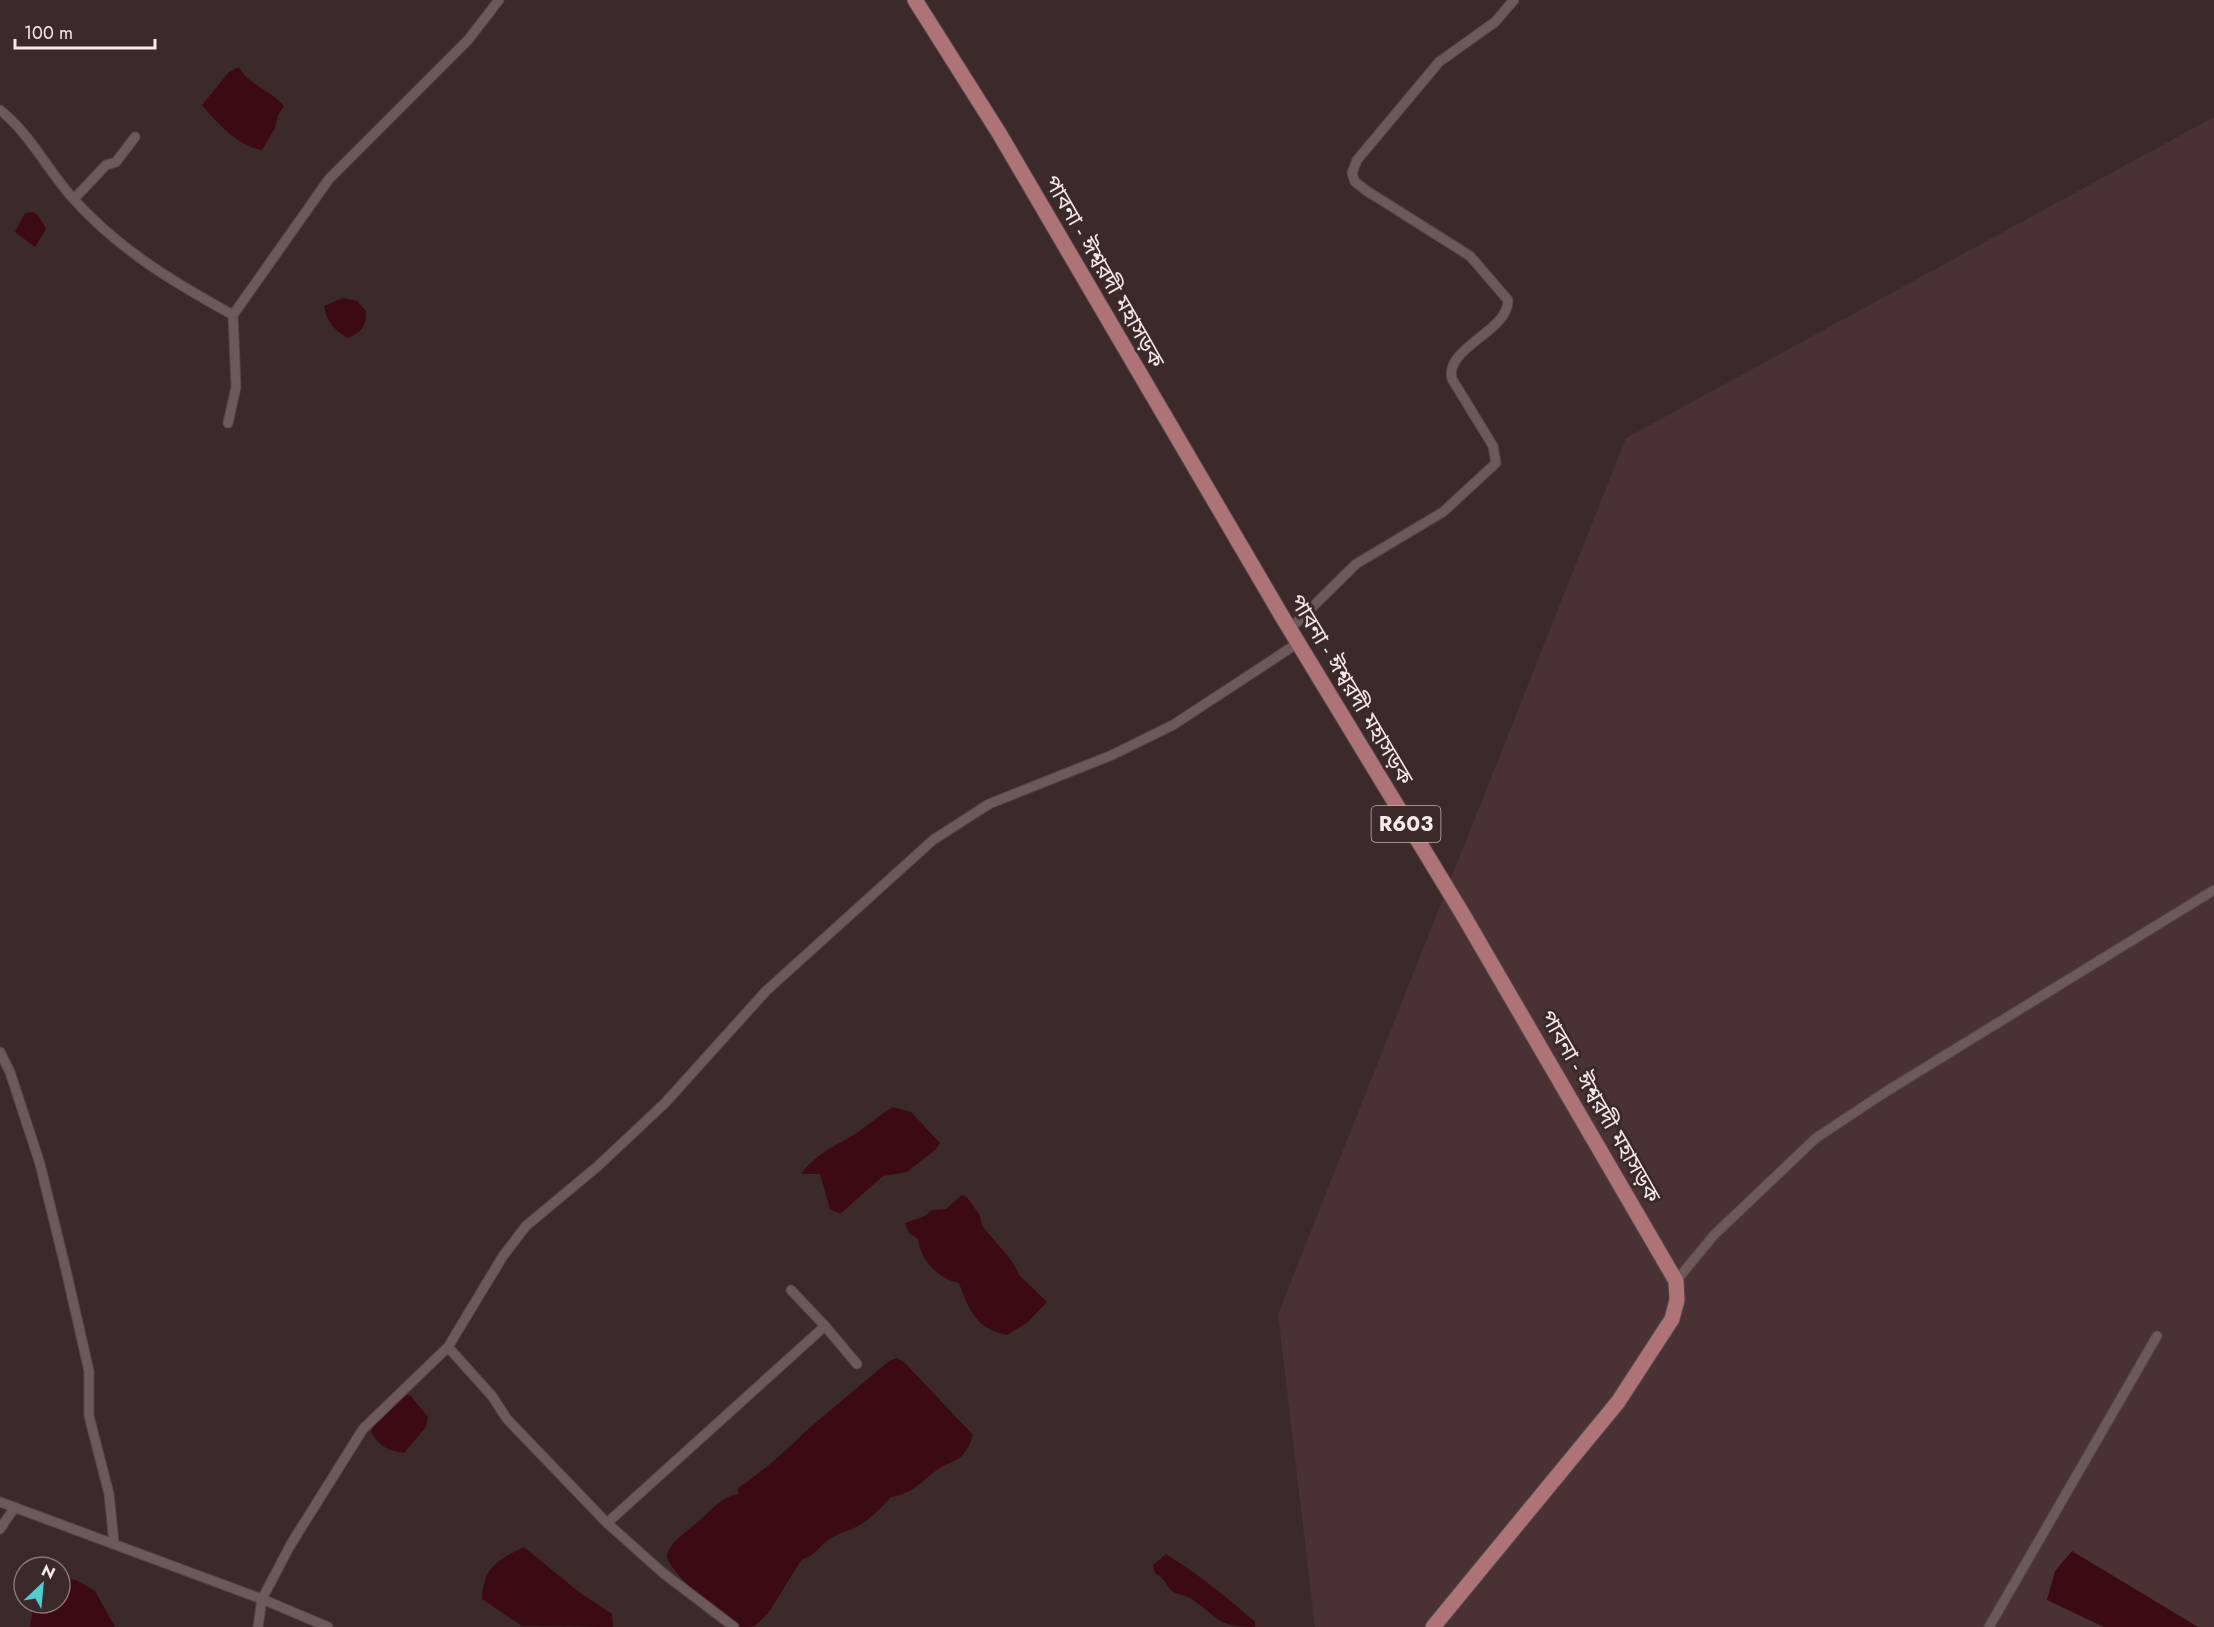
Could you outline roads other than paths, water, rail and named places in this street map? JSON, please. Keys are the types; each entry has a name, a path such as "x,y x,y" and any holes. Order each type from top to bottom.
{"main road":[{"name":"পাবনা - ঈশ্বরদী মহাসড়ক","path":"915,0 999,133 1296,624 1298,643 1388,795 1462,913 1676,1281"},
{"path":"1433,1627 1618,1402 1672,1319 1677,1300 1676,1281"}],"street":[{"path":"228,423 236,387 233,315 329,179 468,40 499,0"},
{"path":"1296,624 1335,584 1377,550 1443,512 1496,463 1493,446 1452,379 1451,369 1457,359 1504,315 1508,300 1470,256 1367,191 1355,182 1352,173 1357,160 1440,62 1495,22 1514,0"},
{"path":"0,110 16,124 74,199 115,240 155,271 233,315"},
{"path":"74,199 106,165 116,162 135,137"},
{"path":"258,1627 262,1599 291,1544 363,1429 448,1347 502,1256 526,1226 606,1158 664,1103 766,991 933,840 989,804 1112,755 1173,725 1298,643"},
{"path":"1676,1281 1722,1227 1816,1138 1887,1091 2214,890"},
{"path":"0,1052 10,1072 40,1164 65,1266 89,1371 89,1416 109,1494 114,1543"},
{"path":"791,1290 857,1364"},
{"path":"607,1522 825,1326"},
{"path":"1989,1627 2157,1336"},
{"path":"448,1347 492,1396 507,1419 607,1522 663,1573 734,1627"},
{"path":"0,1502 262,1599 328,1627"},
{"path":"0,1528 15,1507"}]}
